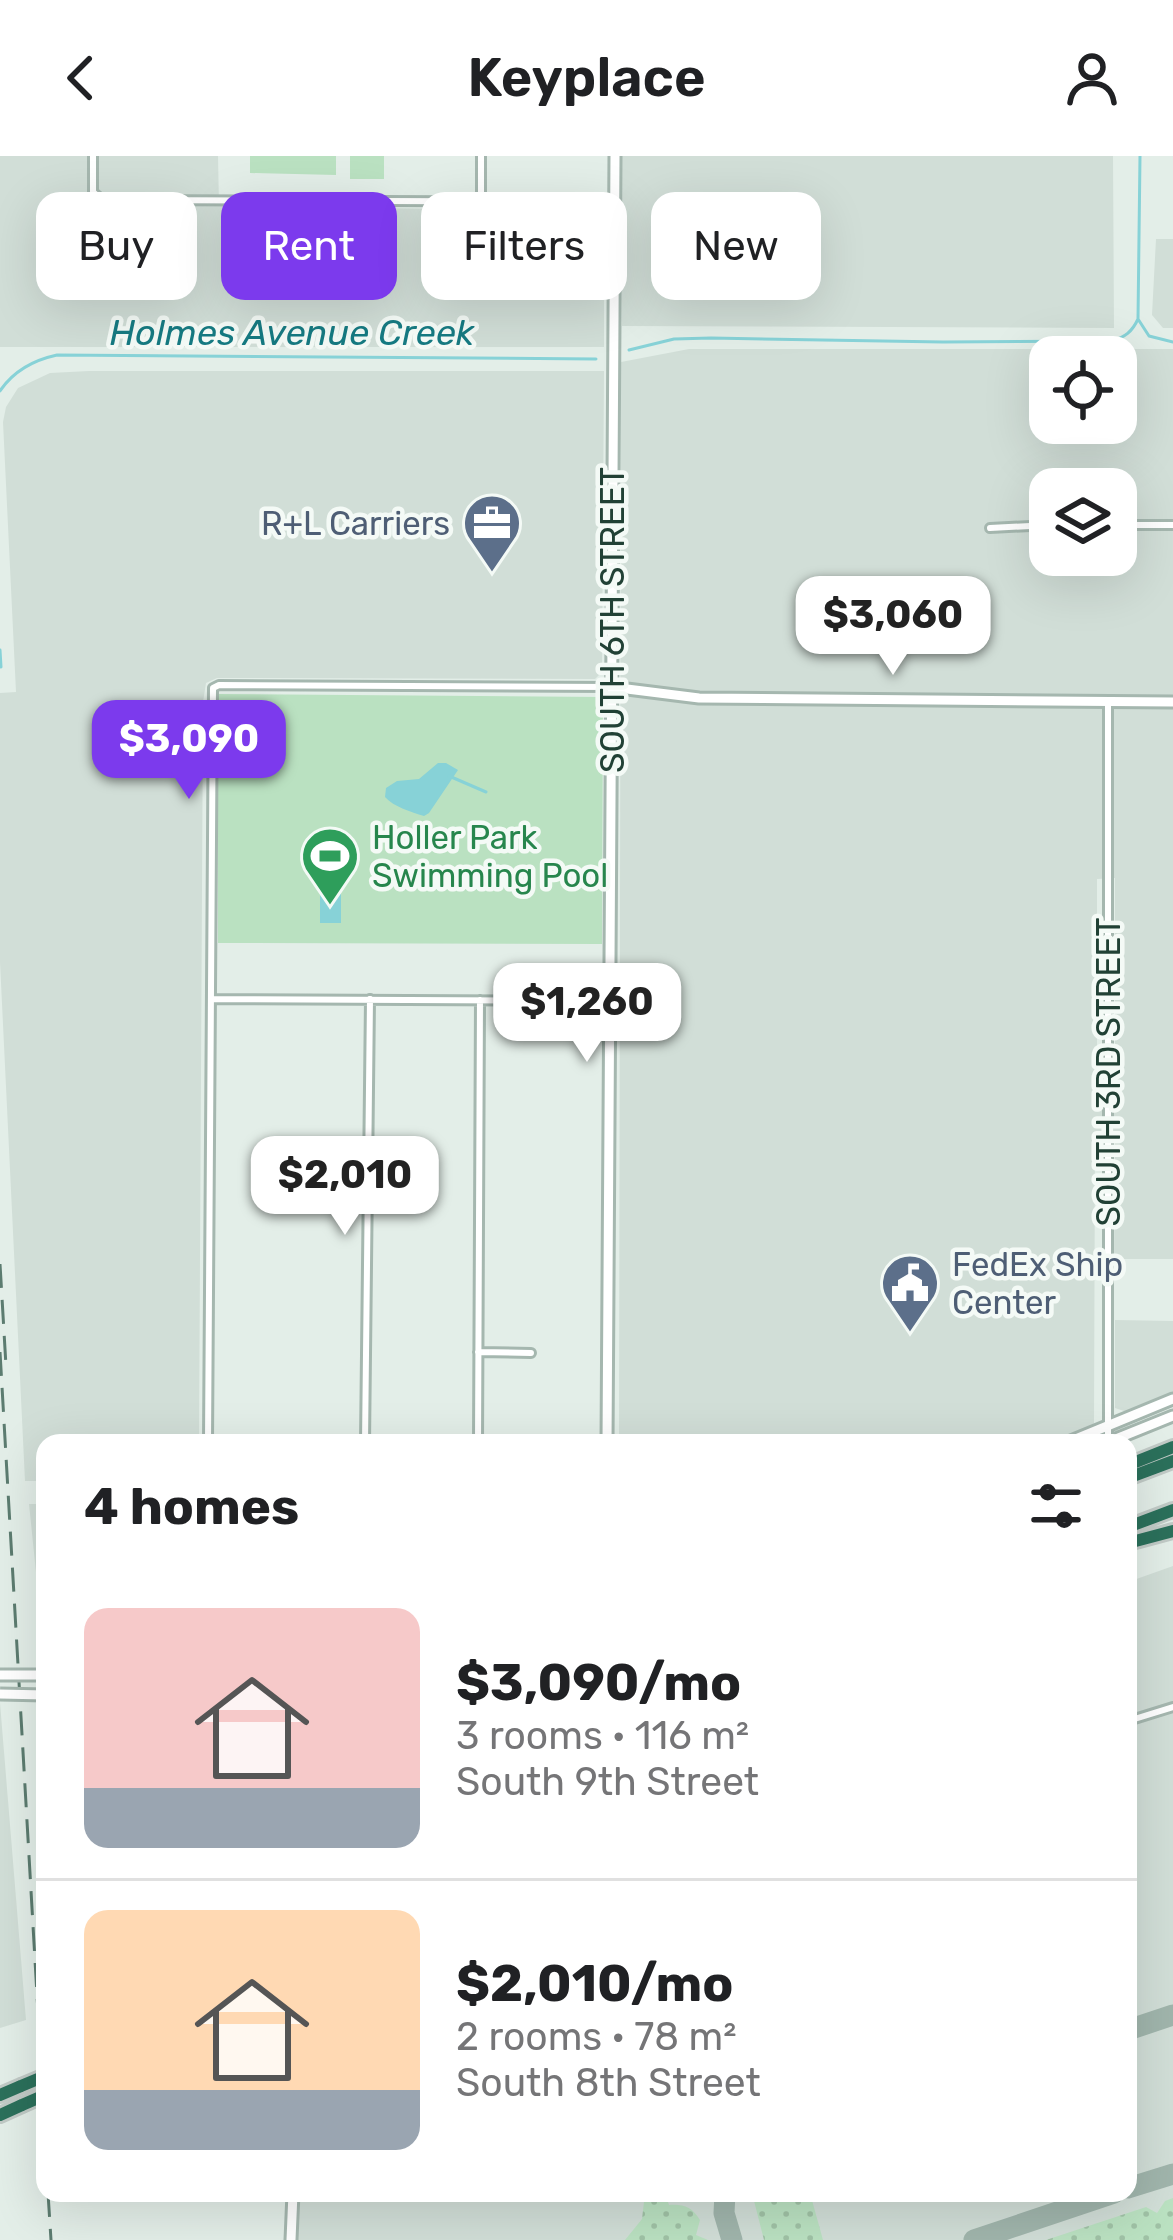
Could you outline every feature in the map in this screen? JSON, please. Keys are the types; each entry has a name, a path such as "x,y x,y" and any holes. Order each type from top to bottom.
{"highway":[{"path":"1137,1461 1173,1447"},
{"path":"1137,1475 1173,1461"},
{"path":"1137,1524 1173,1510"},
{"path":"1137,1541 1173,1531"},
{"path":"0,2095 36,2080"},
{"path":"0,2115 36,2100"}],"street":[{"path":"93,156 94,194 113,200 421,202"},
{"path":"481,192 482,156"},
{"name":"SOUTH 6TH STREET","path":"615,156 615,192"},
{"name":"SOUTH 6TH STREET","path":"607,1434 614,300"},
{"path":"1137,525 1173,525"},
{"path":"990,528 1029,526"},
{"path":"208,1434 213,688 611,687 699,698 1173,702"},
{"name":"SOUTH 3RD STREET","path":"1108,701 1108,1434"},
{"path":"209,999 609,1001"},
{"path":"364,1434 370,999"},
{"path":"478,1434 480,1000"},
{"path":"478,1352 531,1353"},
{"path":"1088,1434 1173,1400"},
{"path":"1128,1434 1173,1415"},
{"path":"0,1675 36,1675"},
{"path":"0,1694 36,1695"},
{"path":"1137,1718 1173,1707"},
{"path":"291,2240 293,2202"}],"shaded area":[{"path":"0,156 218,156 221,300 397,300 397,208 421,209 421,300 604,300 604,347 0,347"},
{"path":"622,156 1113,156 1114,328 622,326 622,300 627,300 627,192 622,192"},
{"path":"1156,239 1173,239 1173,328 1163,328 1152,315"},
{"path":"689,349 1029,349 1029,444 1137,444 1137,349 1173,349 1173,1259 1114,1259 1115,1135 1095,1135 1094,1423 1077,1434 619,1434 621,362","holes":["1115,878 1115,1048 1097,1049 1097,879"]},
{"path":"604,371 602,672 595,679 217,678 206,683 199,1434 36,1434 36,1481 25,1481 0,962 0,693 16,692 3,422 18,388 50,373"},
{"path":"1115,1320 1173,1321 1173,1393 1127,1412 1115,1408"},
{"path":"29,1504 36,1504 36,1572"},
{"path":"1173,1566 1173,2240 298,2240 299,2202 1137,2202 1137,1579"},
{"path":"0,1703 26,2020 0,2028"}],"green space":[{"path":"250,156 336,156 336,175 250,173"},
{"path":"350,156 384,156 384,179 350,179"},
{"path":"218,694 603,697 602,944 218,943"},
{"path":"1173,2198 1173,2240 1046,2240 1146,2207 1157,2213"},
{"path":"644,2202 683,2206 700,2220 696,2235 708,2240 625,2240 642,2219"},
{"path":"754,2202 812,2202 823,2240 764,2240"}],"water":[{"path":"438,763 458,770 429,813 408,811 385,797 386,788 397,781 419,779"},
{"name":"Holler Park Swimming Pool","path":"320,891 341,891 341,923 320,923"}],"waterway":[{"name":"Holmes Avenue Creek","path":"629,350 674,339 711,338 1112,341 1131,331 1138,319 1140,156"},
{"name":"Holmes Avenue Creek","path":"1138,319 1149,336 1173,342"},
{"name":"Holmes Avenue Creek","path":"0,391 25,367 57,355 596,359"},
{"name":"Holmes Avenue Creek","path":"0,650 1,667"},
{"path":"449,776 486,792"}],"taxiway":[{"path":"1137,2027 1173,2015"},
{"path":"1137,2185 1173,2174"},
{"path":"725,2202 732,2240"},
{"path":"974,2240 1087,2202"}],"railway":[{"path":"0,1264 6,1366"},
{"path":"0,1352 36,1978"},
{"path":"49,2202 51,2240"}],"place":[{"name":"R+L Carriers","path":"492,574"},
{"name":"Holler Park Swimming Pool","path":"330,907"},
{"name":"FedEx Ship Center","path":"910,1334"}]}
